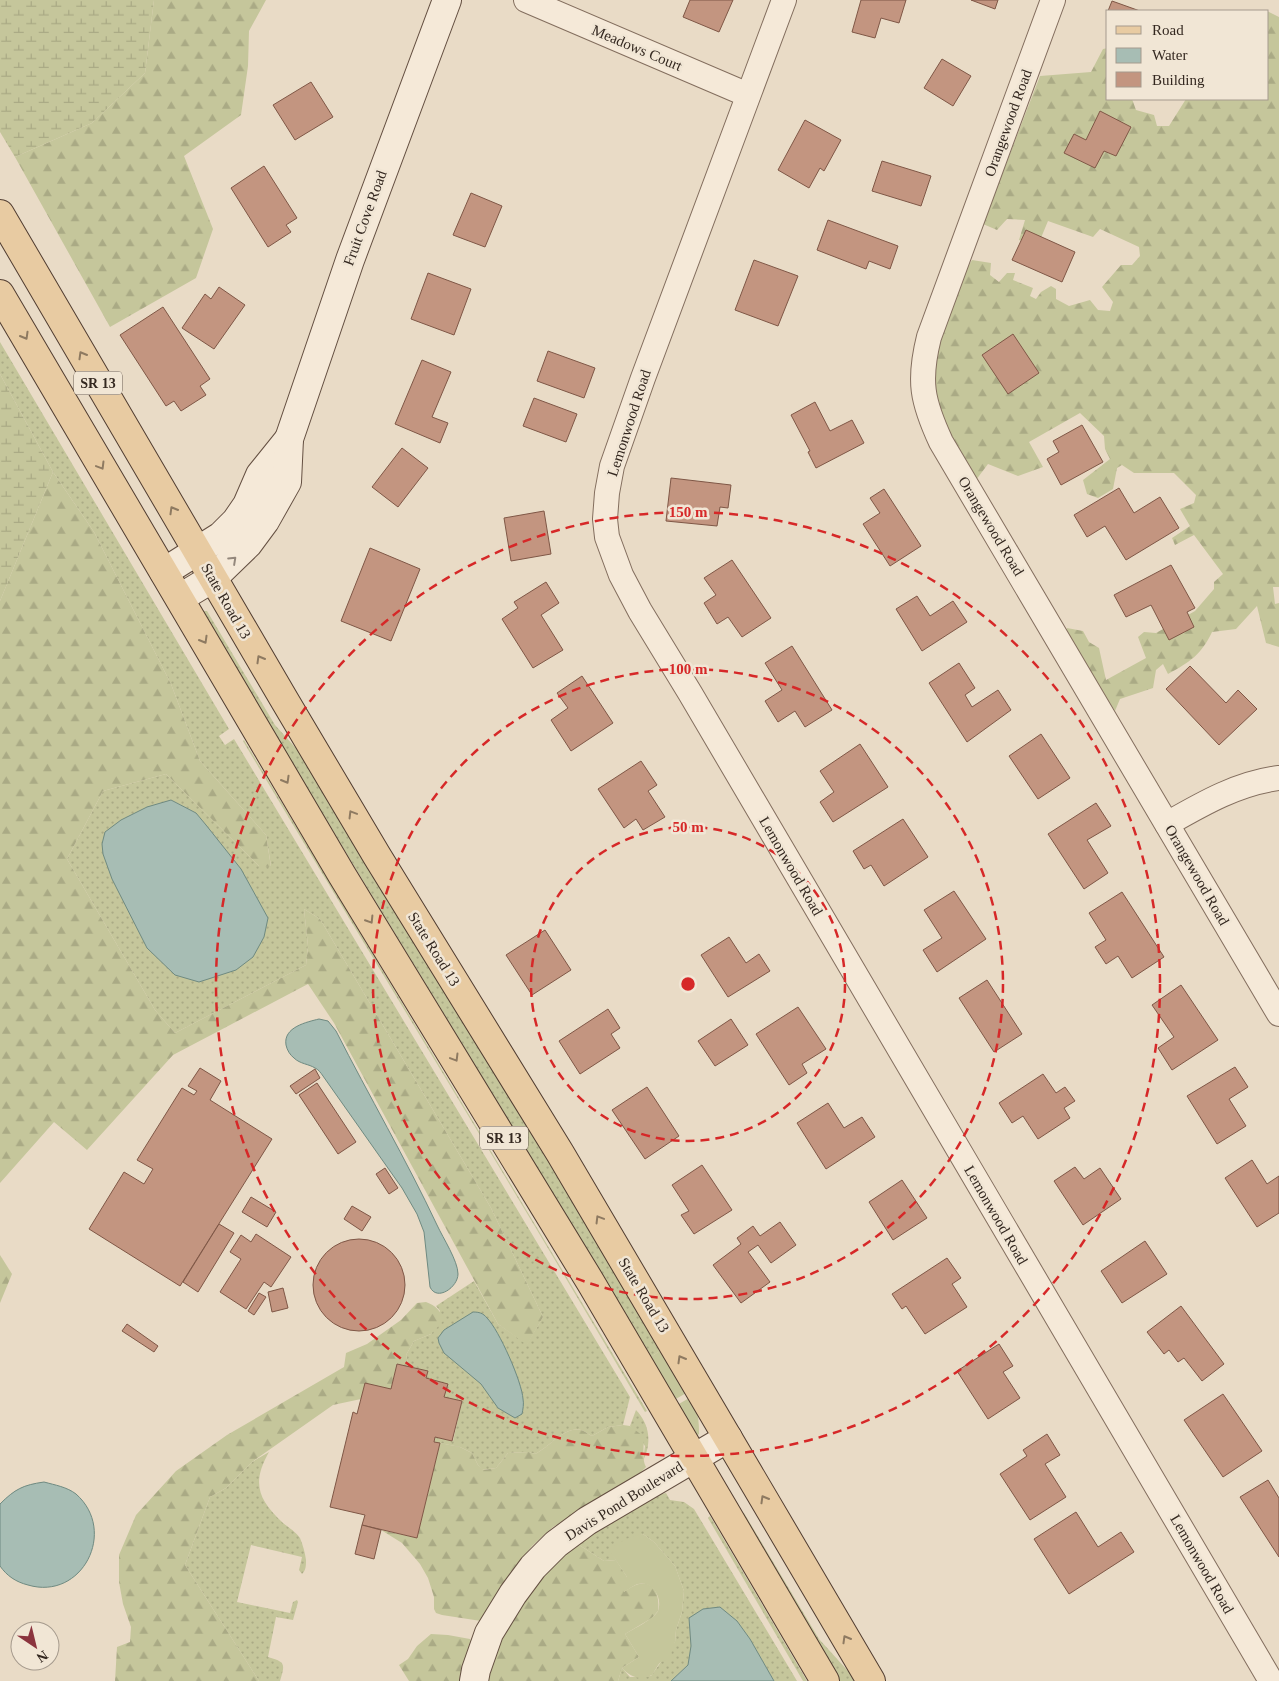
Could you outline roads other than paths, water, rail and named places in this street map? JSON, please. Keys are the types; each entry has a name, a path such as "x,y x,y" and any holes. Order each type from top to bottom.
{"main road":[{"name":"State Road 13","path":"0,214 377,856 560,1153 871,1681"},
{"name":"SR 13","path":"0,294 342,875 522,1167 825,1681"}],"street":[{"name":"Fruit Cove Road","path":"180,598 213,578 248,544 265,521 287,482 288,439 350,260 447,0"},
{"name":"Meadows Court","path":"526,0 748,95"},
{"name":"Lemonwood Road","path":"784,0 612,466 605,519 607,537 621,575 640,611 1271,1681"},
{"name":"Orangewood Road","path":"1053,0 929,336 923,361 923,388 928,415 941,442 1279,1014"},
{"name":"Fruit Cove Road","path":"164,572 221,536 236,521 247,505 260,475 288,439"},
{"path":"1167,824 1206,802 1236,789 1279,778"},
{"name":"Davis Pond Boulevard","path":"474,1681 489,1633 513,1594 533,1567 556,1544 588,1520 728,1438"}],"water":[{"path":"171,800 196,813 206,825 241,869 268,918 264,937 253,957 236,970 199,982 175,975 147,948 112,879 103,854 102,844 105,832 121,820 147,807"},
{"path":"319,1019 328,1021 336,1031 453,1256 458,1274 455,1284 447,1291 437,1293 430,1287 424,1232 417,1214 402,1188 320,1072 296,1060 288,1051 286,1039 288,1034 297,1026"},
{"path":"473,1312 482,1314 492,1324 514,1369 522,1391 523,1403 522,1414 515,1418 498,1408 481,1384 444,1353 439,1343 438,1338 444,1330"},
{"path":"44,1482 65,1488 76,1494 88,1509 94,1526 94,1543 88,1559 78,1573 64,1583 47,1587 20,1582 9,1576 0,1566 0,1504 20,1488"},
{"path":"720,1607 737,1621 750,1639 774,1681 671,1681 688,1665 691,1646 689,1618 703,1609"}]}
